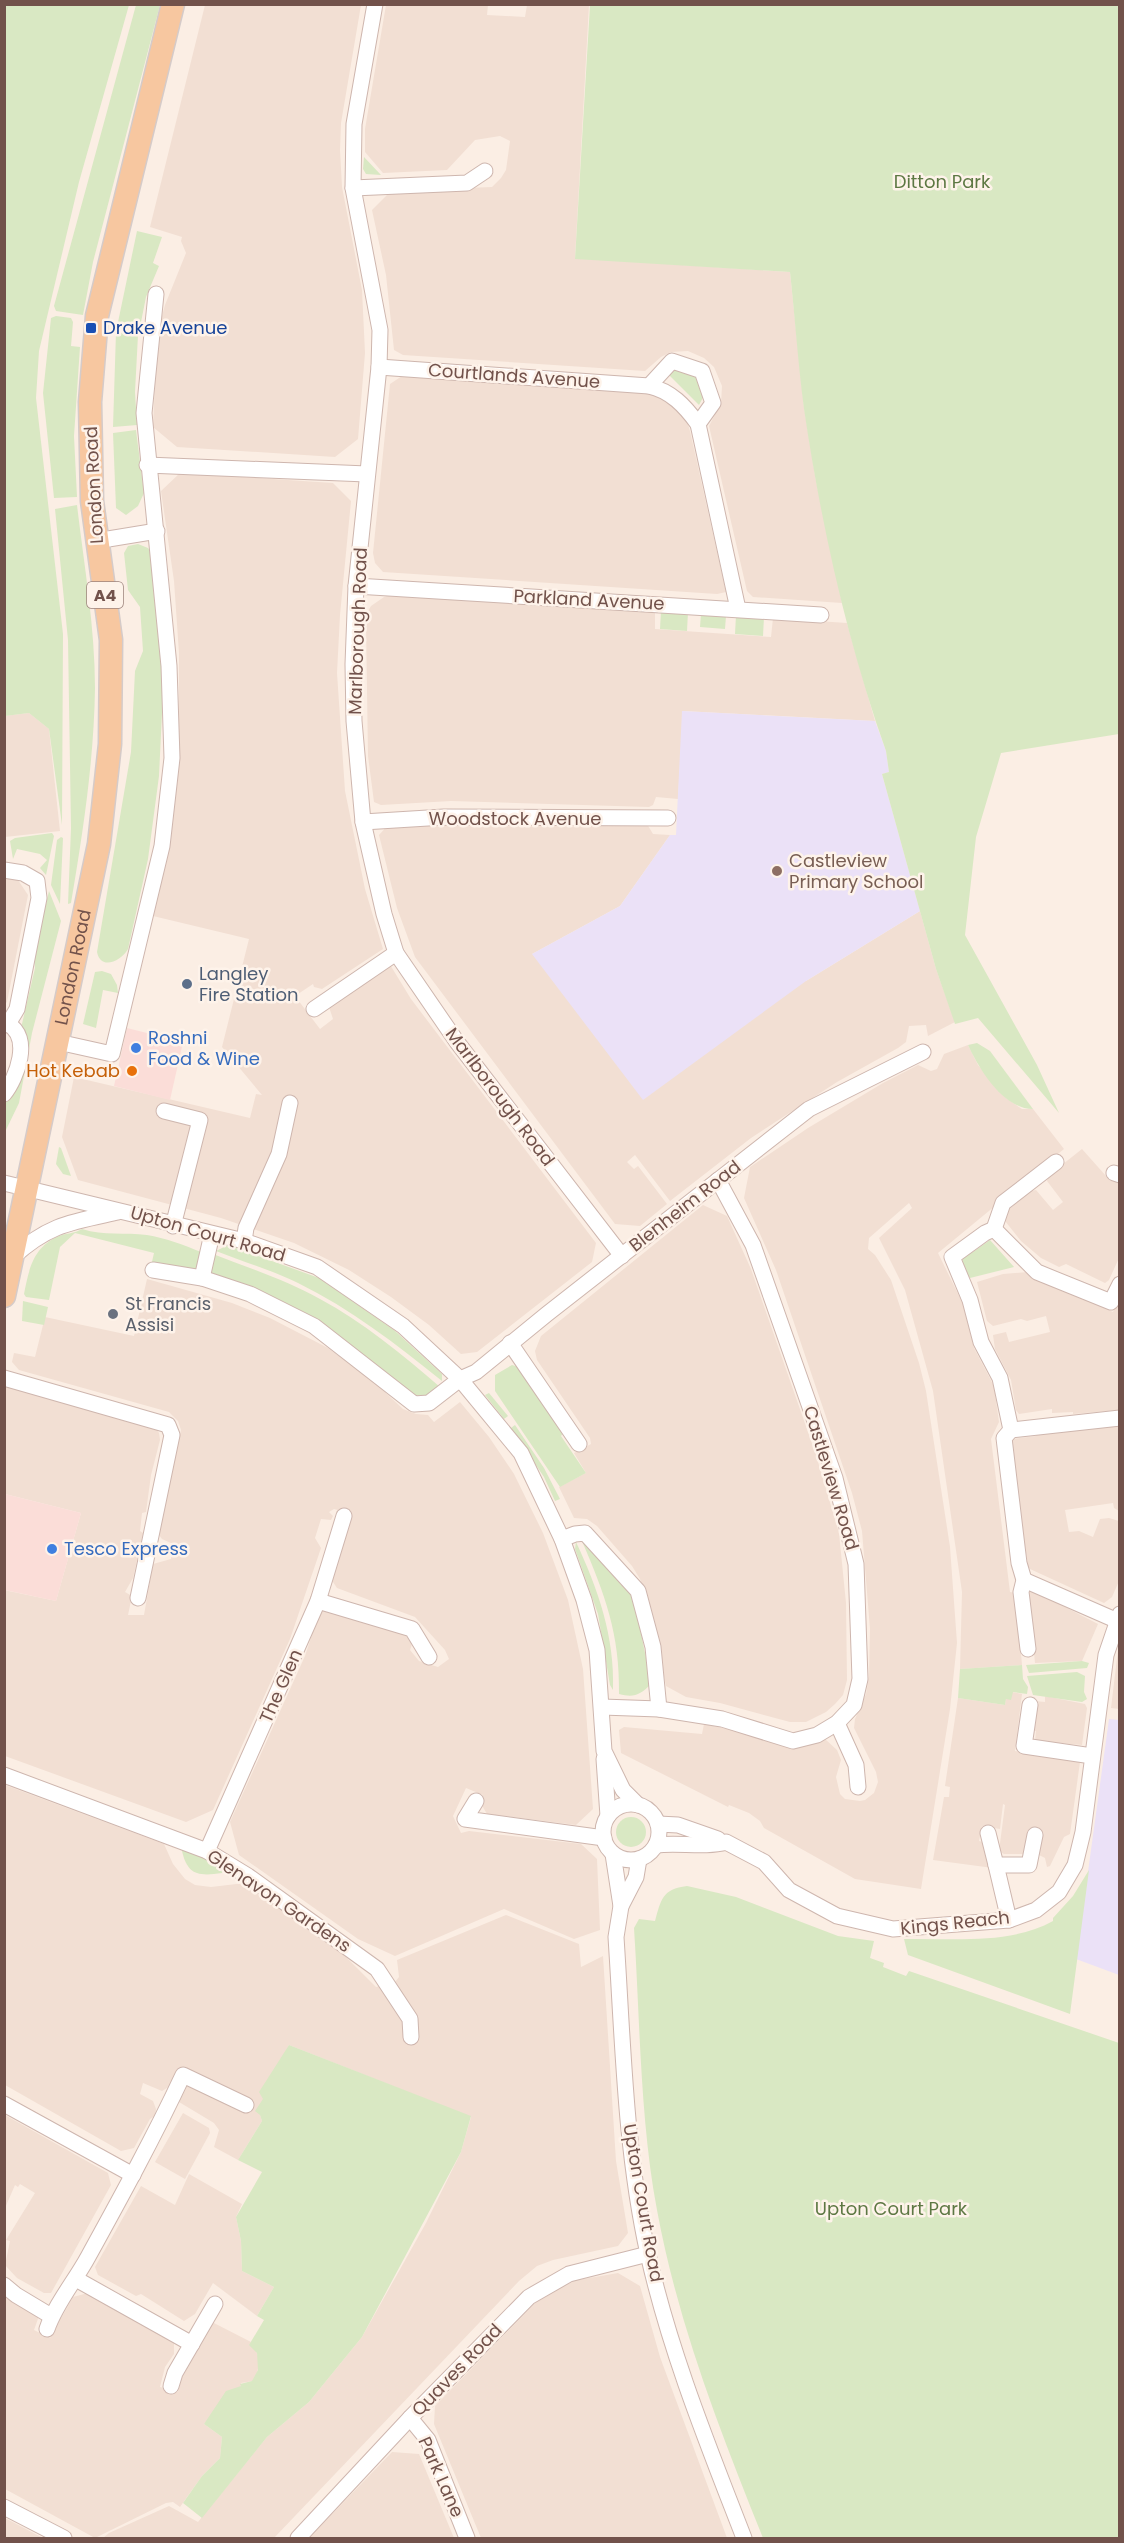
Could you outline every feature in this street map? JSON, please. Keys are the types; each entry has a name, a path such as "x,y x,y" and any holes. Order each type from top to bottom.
{"main road":[{"name":"London Road","path":"4,1296 13,1257 15,1185 58,1042 99,844 110,744 111,640 92,501 90,402 97,316 173,4"}],"street":[{"name":"Marlborough Road","path":"375,4 354,124 353,188 380,330 379,367 356,586 352,664 354,721 363,822 384,914 396,953 457,1042 622,1256"},
{"path":"353,188 467,183 485,171"},
{"name":"London Road","path":"58,1042 112,1054 162,846 172,758 169,666 157,531 147,465 144,412 156,294"},
{"path":"649,386 672,362 702,371 713,403 698,424"},
{"name":"Courtlands Avenue","path":"379,367 649,386 662,389 684,405 698,424 738,609"},
{"path":"147,465 368,474"},
{"path":"96,541 157,531"},
{"name":"Parkland Avenue","path":"356,586 821,615"},
{"name":"Woodstock Avenue","path":"363,822 444,817 668,818"},
{"path":"4,870 23,873 36,881 39,898 17,1010 6,1025 13,1027 19,1038 20,1060 4,1094"},
{"path":"314,1008 396,953"},
{"name":"Blenheim Road","path":"460,1379 476,1372 808,1108 922,1052"},
{"path":"244,1241 246,1228 279,1154 290,1103"},
{"path":"164,1111 200,1120 173,1226"},
{"path":"1011,1430 1000,1378 981,1342 970,1300 952,1257 994,1229 1003,1203 1056,1162"},
{"name":"Castleview Road","path":"602,1707 658,1709 722,1719 793,1741 816,1735 837,1723 854,1705 860,1679 856,1564 835,1478 753,1245 718,1180"},
{"name":"Upton Court Road","path":"15,1185 123,1211 173,1226 244,1241 317,1267 403,1326 460,1379 521,1453 562,1539 584,1600 597,1650 604,1751 623,1790 639,1805"},
{"path":"13,1257 31,1240 50,1229 62,1224 123,1211"},
{"path":"994,1229 1037,1272 1111,1302 1119,1284"},
{"path":"202,1278 212,1234"},
{"path":"153,1270 202,1278 250,1294 315,1326 414,1404 429,1403 460,1379"},
{"path":"510,1343 579,1444"},
{"path":"4,1378 168,1425 172,1435 138,1598"},
{"path":"1028,1649 1021,1592 1024,1580 1019,1563 1004,1438 1011,1430 1119,1418"},
{"name":"The Glen","path":"207,1851 318,1601 344,1516"},
{"path":"562,1539 575,1533 585,1533 638,1591 653,1647 658,1709"},
{"path":"1024,1580 1118,1618"},
{"path":"318,1601 412,1629 429,1657"},
{"name":"Kings Reach","path":"658,1824 678,1825 726,1842 764,1862 789,1890 837,1916 893,1929 1009,1920 1036,1910 1059,1892 1076,1865 1083,1832 1106,1655 1118,1618"},
{"path":"1030,1705 1024,1746 1092,1756"},
{"path":"837,1723 856,1765 858,1787"},
{"path":"604,1751 608,1816 603,1838 613,1854 621,1858 639,1859 646,1856 656,1845 659,1834 658,1824 647,1809 639,1805 620,1806 608,1816"},
{"name":"Glenavon Gardens","path":"4,1775 207,1851 248,1876 377,1969 410,2019 411,2037"},
{"path":"476,1801 465,1819 603,1838"},
{"path":"988,1833 1009,1920"},
{"path":"996,1865 1029,1865 1035,1835"},
{"path":"656,1845 677,1842 716,1845 726,1842"},
{"name":"Upton Court Road","path":"613,1854 621,1906 616,1937 631,2146 648,2254 688,2392 744,2538"},
{"path":"621,1906 636,1877 639,1859"},
{"path":"4,2285 49,2322 76,2279 133,2175 183,2075 246,2105"},
{"path":"4,2104 133,2175"},
{"name":"Quaves Road","path":"298,2538 410,2418 529,2296 569,2274 648,2254"},
{"path":"76,2279 192,2344"},
{"path":"171,2386 175,2373 215,2304"},
{"name":"Park Lane","path":"410,2418 428,2440 468,2538"},
{"path":"4,2507 64,2538"}],"shaded area":[{"path":"205,5 361,5 341,123 340,150 342,187 362,290 365,353 358,439 335,457 177,447 153,427 157,335 165,305 186,253 181,241 182,237 150,227"},
{"path":"386,5 488,5 487,15 525,17 527,5 589,5 575,258 790,272 804,407 816,481 842,603 753,597 747,591 709,426 721,403 722,386 714,367 704,358 688,351 671,352 661,357 645,371 403,355 394,350 386,275 372,210 391,191 492,187 506,170 510,141 500,136 475,140 447,170 383,173 365,152 365,129"},
{"path":"402,376 651,392 671,400 687,421 690,431 726,592 717,594 383,572 375,563 373,553 390,384"},
{"path":"180,473 333,483 351,501 337,673 345,791 365,889 383,949 322,989 314,987 313,984 295,996 320,1029 333,1019 329,1007 389,963 411,999 596,1243 592,1262 477,1352 461,1354 429,1325 391,1297 349,1270 294,1243 221,1218 78,1180 62,1137 74,1077 250,1118 256,1094 262,1095 222,1047 249,939 153,916 177,775 179,716 179,653 174,581 161,491"},
{"path":"391,595 655,611 655,629 771,637 773,618 847,623 875,721 683,711 678,799 656,797 653,805 649,807 451,801 381,805 374,802 368,756 366,623 367,613 371,606"},
{"name":"Castleview Primary School","path":"682,711 875,721 886,751 889,772 882,774 920,911 806,981 643,1100 532,954 620,906 670,835 676,835"},
{"path":"29,713 49,729 60,831 5,837 4,716"},
{"path":"390,823 647,824 653,834 670,835 620,906 532,954 806,981 920,911 936,969 955,1022 928,1036 926,1025 909,1026 906,1042 898,1048 837,1082 751,1138 670,1201 635,1155 627,1162 634,1169 638,1166 667,1204 640,1226 615,1224 415,957 397,908 379,835"},
{"path":"4,878 18,880 28,895 5,1004"},
{"path":"127,1028 183,1042 170,1100 114,1086"},
{"path":"968,1045 978,1065 1006,1098 1022,1109 1033,1109 1064,1149 938,1253 963,1304 974,1348 994,1386 999,1422 991,1439 1010,1592 1016,1593 1022,1665 960,1669 962,1592 933,1391 905,1290 879,1238 912,1208 909,1203 869,1238 868,1249 875,1255 891,1280 919,1363 926,1391 950,1547 957,1643 950,1709 921,1889 855,1879 764,1828 760,1821 749,1813 729,1805 728,1807 621,1753 619,1730 624,1727 702,1734 704,1724 804,1746 825,1739 837,1750 841,1760 836,1777 840,1794 845,1799 860,1801 874,1793 878,1782 876,1772 854,1728 855,1719 866,1694 869,1677 870,1629 862,1531 852,1493 776,1270 744,1198 750,1167 808,1128 883,1083 918,1065 931,1071 937,1069 944,1054"},
{"path":"1082,1149 1106,1176 1119,1180 1119,1258 1109,1280 1105,1283 1066,1264 1059,1267 1041,1258 1021,1241 1001,1216 1031,1191 1036,1190 1053,1210 1063,1202 1047,1181 1048,1176"},
{"path":"703,1205 727,1216 751,1269 816,1455 839,1533 846,1603 847,1680 843,1695 835,1704 826,1712 806,1722 790,1722 720,1703 686,1697 666,1686 649,1601 640,1579 632,1566 597,1526 587,1519 574,1518 559,1487 586,1473 574,1453 591,1444 590,1438 537,1360 535,1351 541,1336"},
{"path":"1028,1272 1113,1312 1119,1298 1119,1410 1073,1414 1073,1412 1052,1413 1052,1409 1019,1414 1016,1410 1011,1380 995,1349 993,1335 1006,1332 1009,1342 1050,1332 1046,1316 993,1326 987,1321 977,1282 1003,1274"},
{"path":"147,1279 232,1303 270,1318 328,1348 373,1381 403,1409 416,1414 428,1415 434,1422 460,1402 489,1437 514,1474 543,1533 568,1600 583,1669 593,1809 576,1825 487,1814 480,1802 483,1795 466,1788 453,1816 461,1833 469,1831 581,1844 597,1859 600,1930 574,1939 504,1909 395,1956 358,1939 239,1855 230,1822 305,1656 320,1610 332,1604 414,1638 410,1650 419,1661 438,1667 449,1659 445,1650 415,1617 337,1588 329,1576 349,1513 334,1509 329,1512 333,1516 331,1520 321,1519 315,1538 321,1548 290,1639 213,1810 186,1822 5,1756 4,1590 56,1601 81,1513 5,1494 4,1394 7,1385 155,1427 159,1433 160,1440 151,1475 146,1512 142,1513 140,1531 143,1533 133,1578 125,1592 132,1596 128,1615 144,1615 153,1564 171,1559 173,1544 159,1535 181,1430 178,1421 169,1412 19,1370 12,1362 14,1353 35,1357 45,1317 134,1336"},
{"path":"1119,1418 1119,1511 1114,1508 1113,1503 1065,1510 1069,1532 1079,1531 1093,1537 1100,1519 1109,1518 1119,1521 1119,1581 1112,1597 1104,1603 1030,1569 1028,1566 1010,1443 1011,1439 1036,1436 1036,1433"},
{"path":"5,1494 81,1513 56,1601 5,1590"},
{"path":"1028,1592 1036,1592 1098,1624 1082,1661 1035,1663"},
{"path":"1119,1642 1119,1709 1111,1708"},
{"path":"1012,1692 1022,1694 1015,1751 1080,1762 1070,1834 1064,1837 1050,1866 1047,1867 1045,1858 1037,1854 1004,1854 999,1851 1005,1805 1003,1804 1000,1829 982,1826 979,1841 986,1843 993,1868 933,1860 944,1797 949,1797 950,1787 945,1786 958,1698 1005,1705 1006,1699"},
{"path":"1045,1696 1085,1704 1087,1708 1082,1745 1035,1741 1036,1731 1031,1730 1035,1701 1045,1702"},
{"path":"1109,1719 1119,1720 1119,1975 1076,1959"},
{"path":"5,1785 164,1844 173,1864 185,1879 195,1885 211,1887 245,1883 344,1955 376,1987 395,1982 399,1977 397,1960 506,1915 579,1944 581,1967 603,1956 616,2161 628,2233 618,2246 553,2260 537,2266 519,2281 274,2538 103,2538 109,2533 169,2506 198,2522 267,2437 309,2402 362,2337 426,2223 461,2152 471,2117 289,2045 264,2099 260,2115 262,2121 238,2160 214,2147 219,2130 214,2123 179,2102 187,2076 162,2091 143,2083 140,2094 153,2101 156,2109 155,2116 150,2119 134,2148 121,2151 5,2085"},
{"path":"183,2113 209,2128 210,2133 185,2179 155,2162"},
{"path":"5,2115 108,2173 111,2185 51,2293 44,2293 17,2278 5,2265 10,2241 6,2240 35,2193 20,2184 18,2187 15,2185 5,2208"},
{"path":"189,2174 242,2204 236,2217 241,2241 242,2271 274,2287 257,2316 213,2283 195,2314 184,2321 141,2294 136,2296 98,2275 95,2267 141,2186 175,2205"},
{"path":"618,2273 640,2286 660,2357 727,2538 481,2538 434,2424 435,2406 545,2293 572,2281"},
{"path":"4,2292 39,2316 34,2330 50,2338 73,2297 88,2293 171,2339 174,2343 174,2354 165,2367 160,2387 178,2392 180,2381 212,2322 251,2342 250,2345 256,2350 259,2361 257,2375 253,2381 241,2383 241,2386 204,2424 222,2437 220,2458 202,2476 180,2507 173,2502 166,2503 95,2538 5,2489"},
{"path":"392,2452 419,2454 454,2538 309,2538"},
{"path":"5,2518 43,2538 5,2538"}],"green space":[{"path":"4,5 129,5 79,182 39,351 36,398 63,634 62,825 49,729 29,713 5,716"},
{"path":"136,5 160,5 93,262 83,315 56,311 54,306"},
{"name":"Ditton Park","path":"590,5 1119,5 1119,734 1001,753 976,837 965,935 1037,1065 1059,1113 978,1018 955,1024 936,969 882,774 889,772 886,751 847,625 827,539 804,409 790,272 575,259"},
{"path":"364,157 381,175 366,174 363,169"},
{"path":"137,231 162,237 153,263 159,266 146,297 140,327 117,327"},
{"path":"56,316 71,318 73,322 71,346 80,347 74,436 77,497 54,498 43,393 51,318"},
{"path":"116,332 138,335 135,392 137,425 113,427"},
{"path":"684,364 694,368 707,390 699,405 667,373"},
{"path":"136,430 144,493 138,506 126,515 116,508 113,433"},
{"path":"77,505 91,619 95,688 93,742 87,796 71,903 68,904 71,828 68,640 55,509"},
{"path":"138,544 148,548 154,556 159,594 163,692 159,776 148,859 128,949 121,957 107,963 99,958 97,952 131,752 135,671 143,651 140,607 128,590 124,553 128,546"},
{"path":"661,611 688,612 687,631 660,629"},
{"path":"701,614 726,616 725,629 700,627"},
{"path":"736,615 764,617 763,636 735,634"},
{"path":"52,833 54,836 46,875 40,868 47,860 40,854 17,849 13,859 10,841 15,838"},
{"path":"63,838 60,904 51,885 57,840"},
{"path":"49,891 61,921 32,1033 19,1103 5,1132 5,1097 35,968 34,956"},
{"path":"102,971 111,974 117,985 118,993 103,990 96,1028 83,1024 95,972"},
{"path":"977,1043 990,1051 1033,1109 1012,1102 993,1086 968,1045"},
{"path":"59,1147 71,1176 63,1174 56,1164"},
{"path":"82,1229 154,1236 201,1252 196,1270 151,1266 154,1253 75,1233 60,1247 49,1300 26,1297 24,1294 28,1276 43,1246 59,1236"},
{"path":"990,1240 1014,1267 970,1278 962,1266 963,1254 973,1252"},
{"path":"228,1245 319,1278 394,1330 442,1374 442,1381 373,1328 318,1293 278,1274 216,1251"},
{"path":"213,1254 294,1286 336,1308 382,1340 440,1387 435,1393 422,1397 413,1395 375,1365 212,1276 210,1270"},
{"path":"23,1301 48,1307 44,1325 22,1321"},
{"path":"512,1365 522,1368 565,1431 561,1436 586,1473 560,1487 495,1391 495,1375"},
{"path":"489,1393 508,1416 504,1419 485,1395"},
{"path":"515,1425 544,1468 560,1499 555,1501 544,1477 511,1428"},
{"path":"589,1540 634,1597 651,1684 636,1695 619,1694 617,1652 610,1615 582,1541"},
{"path":"576,1542 604,1614 611,1651 613,1690 610,1685 598,1614 575,1549"},
{"path":"1082,1661 1089,1663 1087,1668 1029,1673 1026,1665"},
{"path":"1022,1665 1023,1679 1028,1687 1027,1694 1013,1692 1011,1700 1006,1699 1005,1705 958,1698 960,1669"},
{"path":"1077,1672 1085,1676 1084,1692 1087,1699 1082,1702 1033,1695 1027,1676"},
{"path":"631,1817 642,1821 646,1832 642,1843 631,1847 620,1843 616,1832 620,1821"},
{"path":"181,1846 225,1869 222,1873 213,1874 194,1872 186,1863"},
{"path":"1089,1870 1070,2014 908,1955 904,1939 981,1939 1036,1929 1053,1921 1053,1918 1073,1896"},
{"name":"Upton Court Park","path":"687,1886 736,1897 838,1936 874,1941 870,1958 884,1963 883,1967 906,1976 909,1971 1119,2043 1119,2538 763,2538 731,2458 688,2336 666,2252 651,2176 641,2070 634,1928 639,1919 655,1921 659,1907 667,1893"},
{"path":"289,2045 471,2116 461,2152 362,2337 309,2402 267,2437 202,2518 183,2503 202,2476 220,2458 222,2437 204,2424 226,2391 252,2381 258,2370 257,2353 249,2345 264,2320 257,2316 274,2287 242,2271 241,2241 236,2217 262,2172 238,2160 262,2121 260,2115 255,2111 263,2099 259,2092"}],"place":[{"name":"Drake Avenue","path":"91,328"},
{"name":"Castleview Primary School","path":"777,871"},
{"name":"Langley Fire Station","path":"187,984"},
{"name":"Roshni Food & Wine","path":"136,1048"},
{"name":"Hot Kebab","path":"132,1071"},
{"name":"St Francis Assisi","path":"113,1314"},
{"name":"Tesco Express","path":"52,1549"}]}
